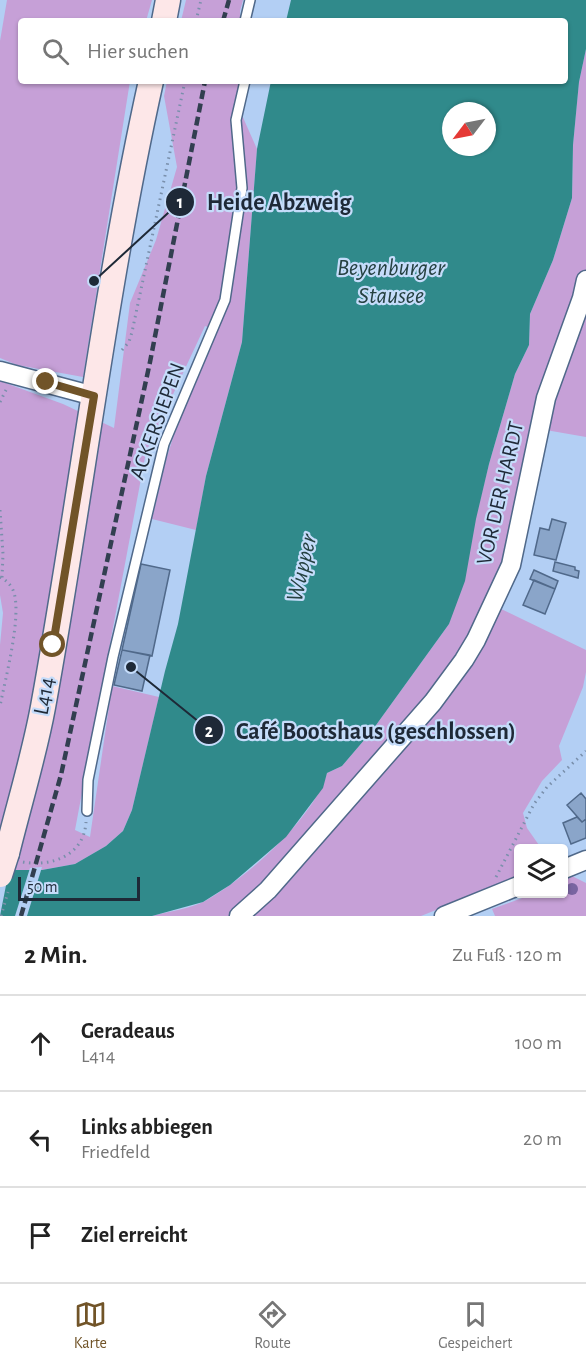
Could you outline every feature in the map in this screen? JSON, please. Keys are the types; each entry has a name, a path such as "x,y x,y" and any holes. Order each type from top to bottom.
{"main road":[{"path":"165,18 168,0"},
{"name":"L414","path":"10,863 43,710 109,292 150,84"}],"street":[{"name":"VOR DER HARDT","path":"239,916 292,864 433,702 476,640 510,565 546,398 582,298 586,280"},
{"path":"0,371 94,396"},
{"path":"568,867 586,860"},
{"path":"444,916 514,888"}],"lane":[{"path":"246,18 250,0"},
{"name":"ACKERSIEPEN","path":"87,811 88,780 113,657 164,444 225,300 242,188 236,120 244,84"}],"path":[{"path":"197,18 201,0"},
{"path":"121,351 129,342 132,332 184,84"},
{"path":"0,510 3,554 1,578 9,583 13,591 16,613 0,706"},
{"path":"484,900 534,804 547,787 586,750"},
{"path":"10,863 39,864 66,856 82,840 86,830 87,811"}],"shaded area":[{"path":"7,0 152,0 147,18 18,18 18,84 130,84 83,377 17,365 0,358 0,41"},
{"path":"186,0 243,0 240,18 182,18"},
{"path":"586,49 586,437 540,429 493,605 586,650 583,687 559,746 562,760 542,781 523,813 527,828 538,844 514,844 514,879 421,916 152,916 205,901 240,878 277,845 309,808 327,773 342,766 371,732 449,624 489,464 515,374 529,345 530,314 553,260 572,198 573,145 579,82"},
{"path":"166,84 241,84 241,113 257,149 242,342 206,476 196,530 152,519 166,460 187,393 216,330 205,326 146,452 75,830 90,837 112,686 159,697 132,810 123,831 106,846 75,864 42,870 9,870 0,866 0,645 3,613 0,595 0,381 63,404 114,428 130,303 156,240 177,167 164,96"},
{"path":"572,876 586,883 586,916 495,916 492,909 522,898 568,898 568,878"}],"water":[{"name":"Beyenburger Stausee","path":"291,0 586,0 586,49 579,82 573,145 572,198 553,260 530,314 529,345 515,374 489,464 465,581 449,624 371,732 342,766 327,773 323,788 286,837 230,885 203,902 152,916 0,916 9,870 42,870 75,864 106,846 123,831 132,810 178,624 206,476 242,342 257,149 270,84 568,84 568,18 287,18"}],"pier":[{"path":"42,867 27,916 15,916 30,868"}],"building":[{"path":"552,519 566,523 556,560 534,555 540,528 549,530"},
{"path":"555,562 575,567 575,570 579,571 578,578 553,571"},
{"path":"141,564 170,570 152,656 122,650"},
{"path":"534,570 558,581 555,589 530,579"},
{"path":"534,580 555,589 545,614 523,605"},
{"path":"122,650 150,655 142,691 114,685"},
{"path":"581,793 586,799 586,819 582,822 567,805"},
{"path":"577,817 582,822 586,819 586,838 571,844 563,823"}],"railway":[{"path":"224,18 229,0"},
{"path":"21,916 61,775 150,362 204,84"}],"place":[{"name":"Heide Abzweig","path":"94,281"},
{"name":"Café Bootshaus (geschlossen)","path":"131,667"}],"route":[{"path":"46,382 94,396 53,645"}],"water label":[{"name":"Wupper","path":"302,568"}]}
